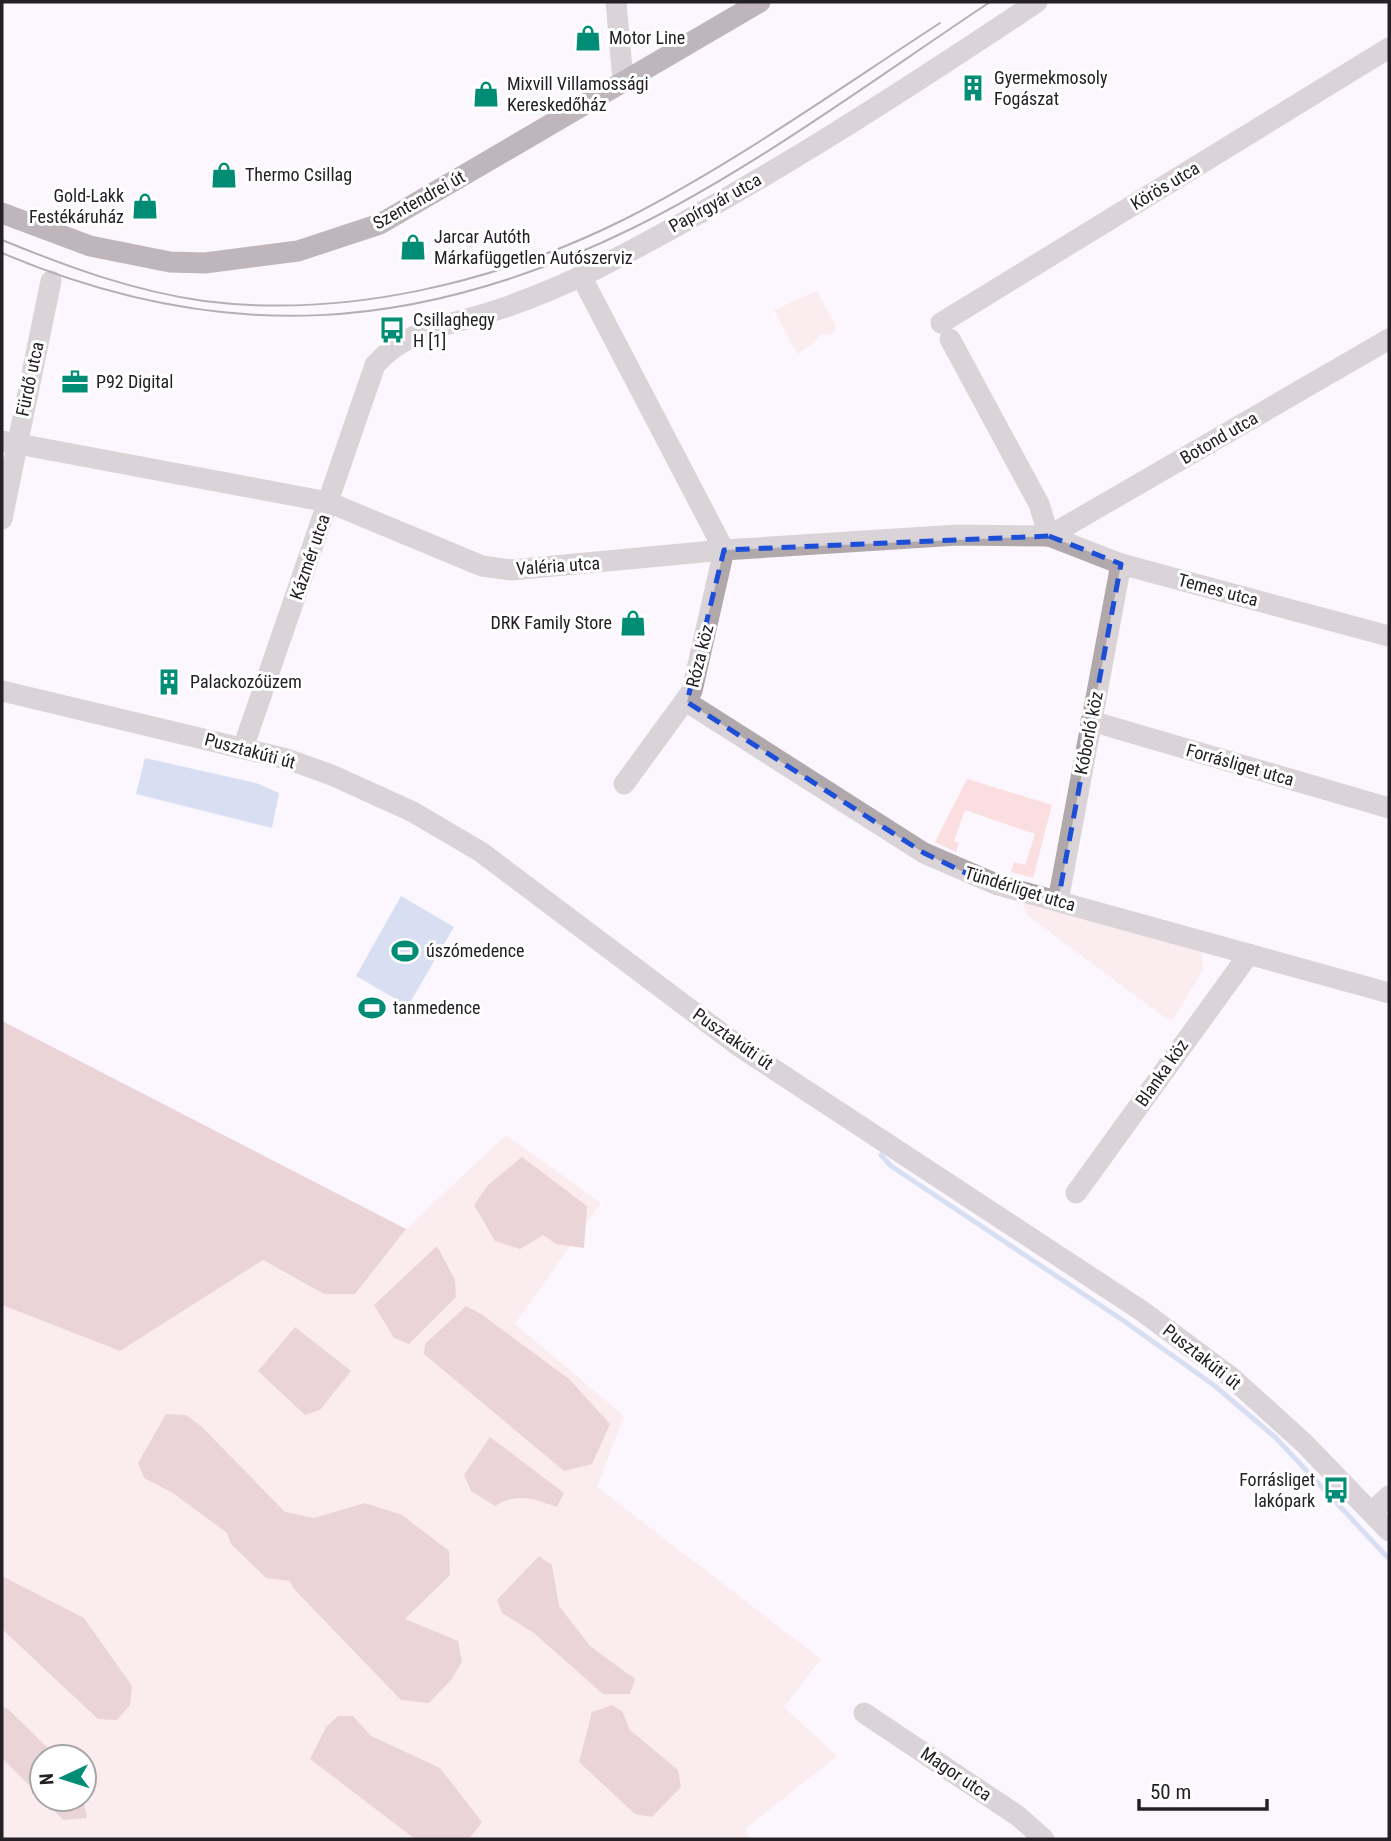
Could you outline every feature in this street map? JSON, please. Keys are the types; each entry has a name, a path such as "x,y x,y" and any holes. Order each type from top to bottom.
{"main road":[{"name":"Szentendrei út","path":"2,213 90,246 170,262 205,263 298,251 380,224 760,2"}],"street":[{"path":"616,2 623,80"},
{"name":"Papírgyár utca","path":"375,365 403,339 502,309 582,276 754,181 1037,2"},
{"name":"Körös utca","path":"1049,536 1039,504 945,331 1389,48"},
{"path":"582,276 723,550"},
{"name":"Fürdő utca","path":"2,519 9,442 51,281"},
{"name":"Botond utca","path":"1049,536 1389,339"},
{"name":"Kázmér utca","path":"243,748 375,365"},
{"name":"Valéria utca","path":"9,442 328,502 482,566 511,570 723,550 958,535 1049,536"},
{"name":"Temes utca","path":"1049,536 1121,564 1389,636"},
{"name":"Róza köz","path":"624,784 687,702 698,670 723,550"},
{"name":"Kóborló köz","path":"1058,901 1121,564"},
{"name":"Pusztakúti út","path":"2,691 243,748 334,776 413,812 481,852 740,1046 1142,1311 1231,1377 1304,1443 1389,1531"},
{"name":"Tündérliget utca","path":"687,702 932,857 998,885 1389,993"},
{"name":"Forrásliget utca","path":"1091,721 1389,808"},
{"name":"Blanka köz","path":"1076,1193 1249,954"},
{"path":"1372,1512 1389,1496"},
{"name":"Magor utca","path":"864,1713 1018,1816 1044,1839"}],"highlighted area":[{"path":"1049,536 1121,564 1058,901 974,877 924,853 687,702 724,550"}],"shaded area":[{"path":"817,291 835,324 835,331 829,335 820,334 815,342 797,354 774,310"},
{"path":"967,779 1052,805 1033,878 1011,872 1014,862 1025,865 1035,834 965,810 954,841 959,843 956,852 935,842"},
{"path":"1022,900 1195,949 1202,953 1203,970 1173,1019 1168,1020 1026,914"},
{"path":"2,1021 406,1229 355,1294 324,1294 263,1260 120,1351 2,1305"},
{"path":"506,1135 601,1203 515,1324 624,1416 597,1487 821,1659 784,1707 837,1756 745,1829 750,1839 2,1839 2,1305 120,1351 263,1260 324,1294 355,1294 406,1229"},
{"path":"522,1157 587,1206 584,1248 556,1244 543,1235 520,1249 495,1241 474,1205 488,1185"},
{"path":"437,1246 455,1280 456,1297 409,1344 394,1338 374,1305"},
{"path":"466,1306 481,1314 569,1379 610,1424 592,1464 564,1471 424,1354 425,1344"},
{"path":"295,1327 351,1371 320,1410 305,1415 258,1371"},
{"path":"166,1414 186,1415 202,1427 285,1512 314,1518 365,1503 402,1515 449,1551 450,1575 405,1619 458,1641 462,1662 451,1680 429,1703 401,1700 293,1588 290,1581 266,1578 231,1544 227,1533 173,1493 144,1478 138,1463"},
{"path":"490,1437 564,1493 557,1507 533,1499 518,1498 495,1506 471,1491 464,1475"},
{"path":"539,1556 552,1565 559,1606 591,1647 635,1679 630,1694 603,1694 534,1633 502,1613 497,1600"},
{"path":"2,1576 84,1618 132,1686 130,1705 117,1720 98,1719 2,1629"},
{"path":"612,1705 622,1711 630,1730 678,1770 681,1787 652,1817 635,1814 579,1762 592,1712"},
{"path":"2,1707 8,1709 43,1743 28,1743 28,1784 2,1758"},
{"path":"338,1716 353,1716 371,1736 440,1768 482,1822 469,1839 415,1839 310,1759 326,1727"},
{"path":"56,1813 86,1813 87,1818 63,1820"}],"water":[{"path":"145,758 256,783 279,793 272,828 136,794"},
{"name":"úszómedence","path":"401,896 454,927 408,1006 356,976"}],"waterway":[{"path":"881,1155 891,1166 1124,1321 1215,1386 1276,1438 1389,1559"}],"tram line":[{"path":"2,253 84,283 164,304 242,314 320,315 398,307 475,289 554,263 679,204 815,121 990,2"},
{"path":"2,240 101,277 204,301 312,305 366,300 420,290 526,261 625,219 746,150 940,23"}],"place":[{"name":"Motor Line","path":"588,38"},
{"name":"Gyermekmosoly Fogászat","path":"973,88"},
{"name":"Mixvill Villamossági Kereskedőház","path":"486,94"},
{"name":"Thermo Csillag","path":"224,175"},
{"name":"Gold-Lakk Festékáruház","path":"145,206"},
{"name":"Jarcar Autóth Márkafüggetlen Autószerviz","path":"413,247"},
{"name":"Csillaghegy H [1]","path":"392,330"},
{"name":"P92 Digital","path":"75,382"},
{"name":"DRK Family Store","path":"633,623"},
{"name":"Palackozóüzem","path":"169,682"},
{"name":"úszómedence","path":"405,951"},
{"name":"tanmedence","path":"372,1008"},
{"name":"Forrásliget lakópark","path":"1336,1490"}]}
